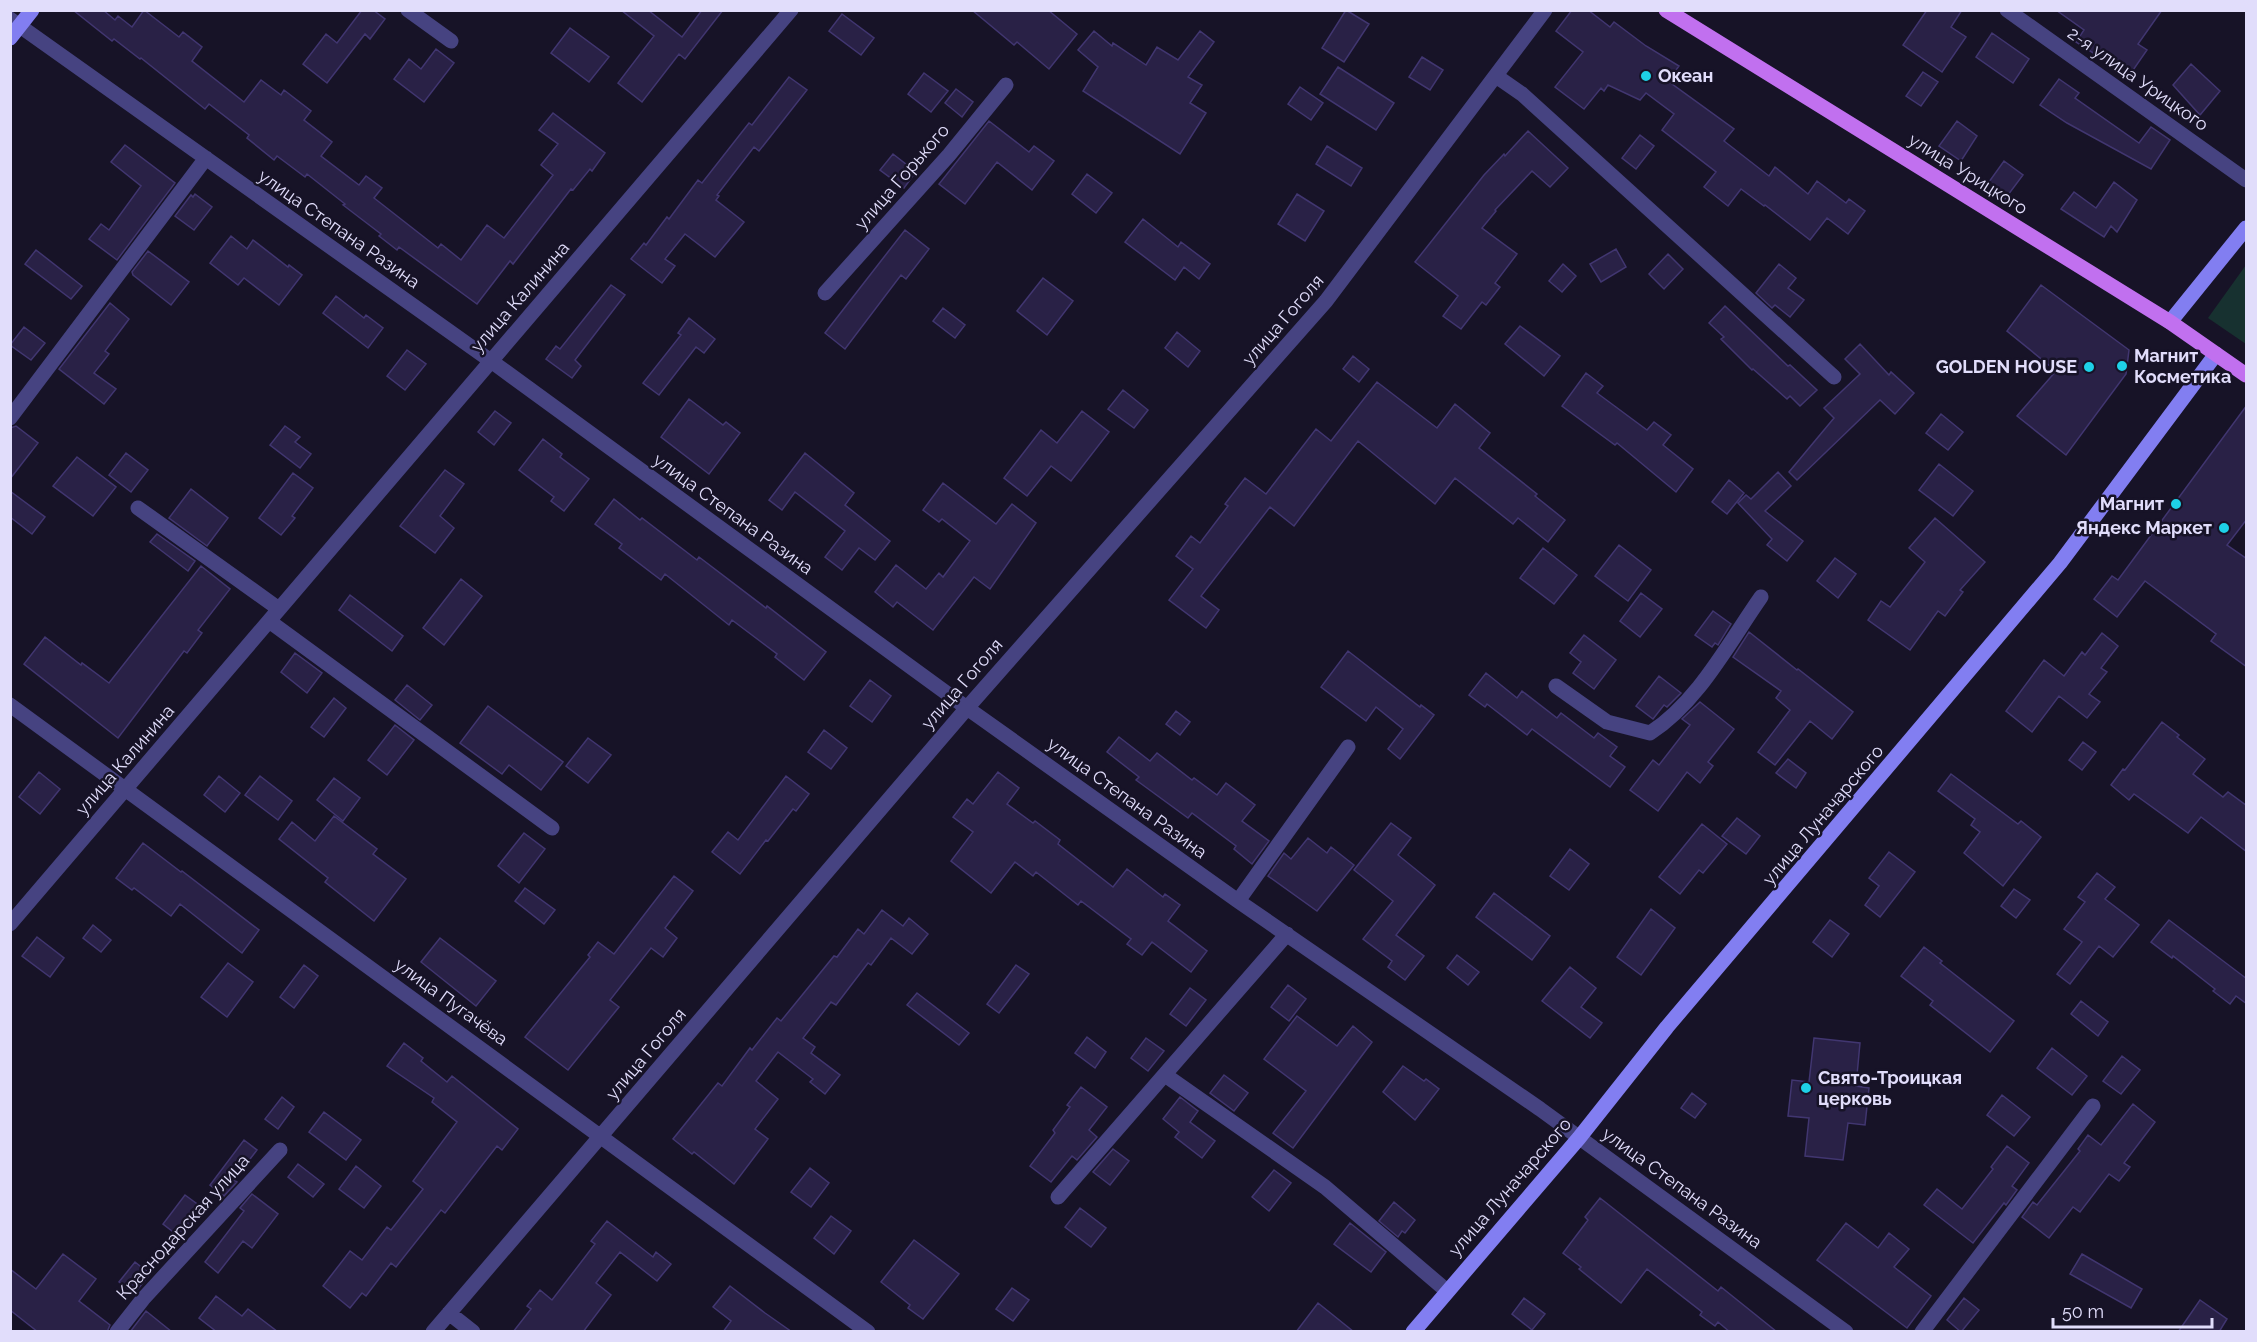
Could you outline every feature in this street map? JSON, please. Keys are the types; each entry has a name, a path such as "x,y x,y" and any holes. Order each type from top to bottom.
{"main road":[{"path":"14,27 32,10"},
{"name":"улица Урицкого","path":"1666,10 2170,322 2247,375"},
{"path":"2170,322 2247,228"},
{"name":"улица Луначарского","path":"1413,1332 1579,1138 1667,1027 2060,563 2216,354"}],"street":[{"path":"408,10 451,41"},
{"name":"улица Калинина","path":"10,924 791,10"},
{"name":"улица Гоголя","path":"433,1332 967,708 1326,301 1545,10"},
{"name":"2-я улица Урицкого","path":"2007,10 2247,180"},
{"name":"улица Степана Разина","path":"14,27 206,158 491,361 967,708 1238,901 1579,1138 1846,1332"},
{"path":"1496,75 1522,94 1834,377"},
{"name":"улица Горького","path":"825,293 949,156 1006,85"},
{"path":"10,418 206,158"},
{"path":"138,508 552,828"},
{"path":"1556,686 1607,722 1650,734 1665,724 1687,703 1761,597"},
{"name":"улица Пугачёва","path":"10,705 868,1332"},
{"path":"1238,901 1348,747"},
{"path":"1058,1197 1287,934"},
{"path":"1165,1075 1325,1186 1447,1291"},
{"path":"1922,1332 2093,1106"},
{"name":"Краснодарская улица","path":"117,1332 143,1299 279,1150"},
{"path":"449,1313 473,1332"}],"green space":[{"path":"2246,265 2246,344 2208,318"}],"building":[{"path":"73,10 103,10 115,20 118,16 132,27 144,10 179,37 183,32 202,47 192,61 244,102 261,80 281,95 284,90 311,111 304,120 332,142 321,156 359,185 366,176 382,188 374,198 438,248 441,244 461,260 487,225 504,238 553,175 541,165 558,144 539,130 553,113 605,153 592,171 590,169 573,190 571,189 513,264 510,261 477,304 399,247 397,250 379,236 381,234 307,174 305,177 277,156 274,160 247,138 249,135 209,104 205,109 141,58 114,39 112,41"},
{"path":"362,10 373,10 385,19 370,39 365,34 327,83 303,64 326,34 337,43"},
{"path":"621,10 648,10 682,37 702,10 723,10 685,59 679,54 642,102 618,83 654,36"},
{"path":"972,10 1048,10 1077,34 1049,69 1017,42 1014,45"},
{"path":"1346,10 1369,24 1344,62 1322,48"},
{"path":"1572,10 1588,10 1610,27 1614,22 1646,46 1679,66 1668,81 1734,129 1724,141 1769,176 1775,167 1808,194 1817,181 1846,203 1849,199 1865,211 1848,234 1827,218 1810,240 1741,189 1728,206 1704,187 1716,172 1662,130 1674,114 1646,93 1640,100 1608,85 1604,91 1601,88 1584,109 1555,87 1583,52 1556,31"},
{"path":"1927,10 1962,10 1951,27 1966,37 1942,72 1903,45"},
{"path":"2056,10 2162,10 2138,44 2147,50 2129,76 2076,42 2084,30"},
{"path":"842,14 874,38 861,55 829,31"},
{"path":"570,28 609,57 589,82 551,53"},
{"path":"1094,31 1112,46 1113,43 1146,65 1157,47 1178,60 1200,31 1214,42 1188,77 1202,85 1190,103 1206,113 1180,154 1083,91 1098,67 1078,50"},
{"path":"1992,33 2029,59 2013,83 1976,57"},
{"path":"436,49 454,63 424,102 394,79 409,59 421,69"},
{"path":"1422,57 1443,70 1430,90 1409,77"},
{"path":"2191,64 2220,91 2200,115 2173,85"},
{"path":"1338,67 1394,103 1376,130 1320,94"},
{"path":"1923,72 1938,82 1921,106 1906,96"},
{"path":"924,73 948,91 931,112 908,94"},
{"path":"789,77 807,90 759,151 754,147 717,195 719,196 716,200 744,222 715,257 685,234 665,259 675,266 662,283 631,259 644,243 646,245 667,217 669,219 698,180 702,183 749,123 752,125"},
{"path":"2059,79 2079,93 2075,98 2139,143 2151,127 2170,140 2151,169 2067,123 2040,105"},
{"path":"1300,87 1323,103 1311,120 1288,104"},
{"path":"956,89 973,102 962,117 945,103"},
{"path":"989,121 1029,152 1034,146 1054,161 1032,190 997,162 965,204 939,184"},
{"path":"1957,121 1977,136 1961,161 1939,146"},
{"path":"1528,131 1568,168 1550,187 1532,171 1495,210 1482,228 1517,254 1495,283 1500,287 1486,305 1482,302 1461,329 1443,316 1458,296 1415,262 1484,175"},
{"path":"1640,135 1654,146 1636,169 1622,158"},
{"path":"125,145 175,183 117,260 89,239 101,224 109,230 141,186 111,162"},
{"path":"1327,146 1362,168 1351,186 1316,164"},
{"path":"893,154 916,172 904,188 880,170"},
{"path":"2004,161 2023,175 2005,199 1986,186"},
{"path":"1087,174 1112,193 1096,213 1072,194"},
{"path":"2114,182 2137,200 2117,232 2111,226 2104,237 2061,209 2074,192 2096,208"},
{"path":"195,194 212,207 194,230 175,216 191,195 193,197"},
{"path":"1297,194 1324,211 1305,241 1278,224"},
{"path":"1143,219 1178,247 1181,242 1210,264 1199,279 1184,267 1175,280 1125,242"},
{"path":"905,230 929,249 906,279 901,275 845,349 825,333"},
{"path":"231,236 247,249 253,240 302,275 279,305 244,278 238,285 210,263"},
{"path":"1616,249 1626,267 1601,282 1590,264"},
{"path":"36,250 82,286 71,299 25,264"},
{"path":"148,251 189,282 171,305 133,275 132,272"},
{"path":"1668,254 1683,269 1664,289 1649,274"},
{"path":"1563,264 1576,276 1562,292 1549,281"},
{"path":"1779,264 1796,278 1788,288 1804,300 1790,317 1775,305 1772,308 1756,293"},
{"path":"1043,278 1073,301 1047,335 1017,311"},
{"path":"611,285 625,295 575,360 581,366 572,378 546,359 556,346 560,349"},
{"name":"GOLDEN HOUSE","path":"2041,285 2129,350 2126,374 2066,455 2017,416 2056,371 2007,331"},
{"path":"336,296 364,318 366,315 383,328 368,348 323,313"},
{"path":"110,303 129,319 105,351 109,354 94,373 116,389 104,404 59,369"},
{"path":"1725,306 1788,366 1790,365 1817,390 1800,406 1790,396 1787,399 1752,370 1721,339 1724,337 1709,323"},
{"path":"943,308 965,325 955,338 933,321"},
{"path":"689,318 715,339 704,353 696,347 659,395 643,383 681,335 678,333"},
{"path":"1520,326 1560,356 1544,376 1505,344"},
{"path":"24,327 45,343 31,360 10,345"},
{"path":"1177,332 1200,351 1188,367 1165,348"},
{"path":"1860,344 1889,375 1891,372 1914,393 1895,414 1880,400 1797,480 1789,472 1834,418 1824,408 1860,374 1845,359"},
{"path":"407,350 426,364 405,390 387,376"},
{"path":"1353,356 1369,369 1359,382 1343,369"},
{"path":"1586,373 1603,386 1597,393 1647,430 1654,422 1671,435 1663,445 1693,469 1676,492 1617,443 1615,445 1562,406"},
{"path":"1377,382 1437,428 1455,404 1490,433 1479,448 1537,494 1535,496 1565,520 1548,542 1518,518 1513,524 1455,478 1435,504 1358,441 1294,526 1270,507 1201,596 1219,610 1206,628 1169,600 1193,569 1176,556 1191,536 1200,543 1228,506 1225,504 1245,478 1266,494 1316,429 1331,441"},
{"path":"1123,390 1148,410 1134,428 1108,409"},
{"path":"689,399 723,425 726,422 740,433 709,474 661,437"},
{"path":"2247,405 2247,519 2227,545 2247,559 2247,667 2211,641 2216,634 2145,581 2117,617 2094,599 2112,576 2118,580"},
{"path":"495,411 511,423 494,445 478,432"},
{"path":"1082,411 1109,432 1071,481 1051,466 1027,496 1004,478 1041,430 1057,443"},
{"path":"1941,414 1963,432 1948,450 1926,433"},
{"path":"16,426 38,443 10,479 10,428"},
{"path":"285,426 300,437 295,442 311,454 300,468 270,445"},
{"path":"543,439 562,454 560,457 589,479 564,511 551,501 554,497 519,470"},
{"path":"126,453 148,470 131,492 109,475"},
{"path":"805,453 854,493 845,505 890,541 875,560 859,548 842,570 825,557 845,531 795,492 782,510 769,500"},
{"path":"77,457 116,487 93,516 53,486"},
{"path":"1939,464 1973,491 1953,516 1919,490"},
{"path":"445,470 464,484 440,516 454,528 435,553 400,526"},
{"path":"1778,472 1791,486 1765,511 1803,541 1787,561 1767,545 1772,539 1738,503 1746,495 1751,499"},
{"path":"293,473 313,488 292,516 295,518 281,535 259,518"},
{"path":"1729,480 1744,493 1727,514 1712,502"},
{"path":"943,483 996,524 1012,504 1036,523 990,589 974,577 933,630 897,602 893,607 875,592 896,565 926,589 939,573 943,577 970,541 942,519 939,522 923,510"},
{"path":"191,489 228,518 207,546 169,518"},
{"path":"10,491 45,517 32,534 10,517"},
{"path":"614,499 697,560 699,557 766,608 767,606 826,652 804,680 775,657 777,654 732,620 729,625 665,574 661,580 619,548 622,544 595,524"},
{"path":"1935,518 1985,562 1960,590 1963,592 1945,616 1938,611 1910,650 1868,620 1881,601 1890,607 1925,562 1909,548"},
{"path":"157,534 195,561 188,571 150,542"},
{"path":"1619,545 1651,570 1628,601 1595,576"},
{"path":"1543,548 1577,575 1554,604 1520,578"},
{"path":"1835,558 1856,574 1838,598 1817,581"},
{"path":"201,566 230,589 198,630 202,633 187,653 184,651 118,738 24,664 45,637 109,683"},
{"path":"461,579 482,596 444,645 423,628"},
{"path":"1641,593 1662,609 1640,637 1620,621"},
{"path":"350,595 403,636 392,651 339,610"},
{"path":"1713,611 1731,624 1718,645 1715,643 1712,647 1695,635"},
{"path":"1749,632 1853,712 1832,739 1810,721 1775,765 1758,752 1790,710 1776,698 1781,691 1733,657"},
{"path":"2102,633 2118,646 2101,668 2107,672 2089,694 2100,702 2087,718 2059,696 2032,732 2006,711 2044,660 2064,676 2082,652 2085,655"},
{"path":"1584,635 1616,660 1594,689 1573,673 1581,662 1570,653"},
{"path":"1348,651 1420,707 1421,705 1434,715 1400,759 1388,749 1403,729 1376,707 1366,721 1321,687"},
{"path":"295,653 322,673 307,693 281,672"},
{"path":"1486,673 1517,698 1522,691 1557,718 1561,713 1594,738 1598,733 1617,747 1610,756 1625,767 1610,787 1532,729 1527,735 1487,704 1485,707 1469,695"},
{"path":"1659,676 1681,693 1667,707 1664,705 1653,719 1636,706"},
{"path":"870,680 891,696 872,722 850,706"},
{"path":"407,685 432,705 420,720 395,700"},
{"path":"334,698 346,708 324,737 311,727"},
{"path":"1700,702 1734,729 1708,762 1713,766 1700,783 1687,772 1658,811 1630,790 1653,760 1659,765 1690,725 1682,719"},
{"path":"488,706 563,762 541,790 509,765 502,774 460,743"},
{"path":"1176,711 1190,722 1180,735 1166,724"},
{"path":"2162,722 2205,759 2193,774 2223,797 2228,792 2247,806 2247,852 2201,817 2188,833 2134,794 2129,800 2111,785"},
{"path":"395,725 414,740 387,775 368,760"},
{"path":"824,730 847,748 831,769 808,752"},
{"path":"1119,737 1150,761 1157,753 1192,780 1194,778 1217,795 1226,783 1255,805 1242,821 1269,841 1252,864 1234,849 1236,846 1192,813 1188,818 1136,780 1139,777 1107,752"},
{"path":"588,738 611,755 588,783 566,766"},
{"path":"2083,742 2096,752 2082,770 2069,760"},
{"path":"1788,759 1806,773 1796,788 1776,773"},
{"path":"39,772 60,789 40,814 19,797"},
{"path":"998,772 1019,788 1007,804 1060,840 1058,844 1113,887 1127,869 1163,897 1165,894 1180,905 1168,921 1207,951 1191,972 1152,942 1142,955 1127,944 1131,939 1081,901 1078,905 1036,872 1033,876 1015,862 991,893 951,861 973,832 953,817 967,799 973,804"},
{"path":"1951,774 2018,824 2021,821 2041,837 2003,886 1964,853 1980,832 1971,825 1975,819 1938,791"},
{"path":"219,776 240,793 225,812 204,795"},
{"path":"260,776 292,801 278,820 245,795"},
{"path":"786,776 809,794 796,811 793,809 768,841 766,840 740,874 712,852 728,832 738,840"},
{"path":"334,778 360,798 343,821 317,800"},
{"path":"334,816 377,849 373,854 406,879 374,921 325,882 328,878 279,839 292,822 315,841"},
{"path":"1737,818 1760,836 1746,854 1722,836"},
{"path":"1391,823 1411,838 1398,855 1435,885 1396,935 1424,956 1405,980 1388,967 1392,961 1363,939 1393,901 1354,870"},
{"path":"1702,824 1727,844 1703,873 1699,870 1680,894 1659,877"},
{"path":"524,833 545,849 519,883 498,866"},
{"path":"1308,838 1327,853 1331,847 1354,865 1317,911 1268,876 1284,853 1291,859"},
{"path":"143,843 259,930 242,953 180,904 171,916 134,888 132,890 116,878"},
{"path":"1570,849 1589,864 1569,890 1550,876"},
{"path":"1889,852 1915,872 1880,917 1865,905 1879,886 1869,878"},
{"path":"2097,873 2115,887 2105,899 2139,925 2113,957 2099,946 2070,984 2057,974 2082,942 2064,929 2085,902 2078,897"},
{"path":"674,876 693,891 665,928 677,938 663,957 651,948 610,1000 619,1007 568,1070 525,1037 590,957 588,955 598,942 614,954"},
{"path":"525,888 555,910 544,924 515,901"},
{"path":"2014,889 2030,900 2016,918 2001,906"},
{"path":"1494,893 1550,936 1532,960 1476,917"},
{"path":"1651,909 1675,928 1641,975 1617,957"},
{"path":"882,910 903,926 909,918 928,934 912,954 891,938 871,965 868,963 836,1005 831,1002 803,1038 815,1047 811,1053 840,1075 825,1094 810,1082 813,1079 778,1052 756,1081 778,1099 755,1129 768,1139 734,1184 694,1152 692,1154 673,1139 718,1083 722,1086 750,1048 752,1050 777,1018 781,1021 834,956 837,957 858,929 864,934"},
{"path":"1830,920 1849,934 1832,957 1813,942"},
{"path":"2169,920 2247,979 2247,1004 2236,996 2230,1004 2213,991 2215,989 2173,956 2172,958 2151,942"},
{"path":"93,925 111,940 101,952 83,938"},
{"path":"37,937 64,958 50,977 22,956"},
{"path":"440,938 496,981 476,1006 421,962"},
{"path":"1924,947 1942,961 1940,963 2014,1021 1990,1052 1930,1005 1933,1001 1901,976"},
{"path":"1457,955 1479,972 1468,985 1447,968"},
{"path":"228,963 253,982 227,1017 201,997"},
{"path":"304,965 318,976 294,1008 280,997"},
{"path":"1016,965 1029,974 999,1013 987,1004"},
{"path":"1570,967 1596,988 1581,1007 1602,1023 1590,1038 1542,1001"},
{"path":"1288,985 1306,999 1289,1021 1271,1007"},
{"path":"1190,988 1206,1000 1186,1026 1170,1014"},
{"path":"917,993 969,1033 959,1045 907,1005"},
{"path":"2081,1001 2108,1022 2098,1036 2071,1014"},
{"path":"1297,1016 1337,1046 1353,1026 1372,1042 1293,1148 1273,1133 1306,1091 1264,1059"},
{"path":"1087,1037 1106,1052 1095,1068 1075,1053"},
{"path":"1146,1038 1164,1051 1148,1071 1131,1058"},
{"path":"1814,1038 1860,1043 1856,1086 1869,1088 1865,1125 1848,1123 1843,1160 1805,1156 1809,1118 1788,1116 1792,1080 1809,1082"},
{"path":"404,1043 423,1058 421,1061 447,1082 452,1076 518,1129 502,1150 497,1146 445,1213 441,1210 396,1267 391,1263 366,1296 362,1293 350,1308 323,1286 350,1251 362,1260 387,1227 391,1230 423,1189 413,1181 457,1122 432,1102 434,1098 387,1066"},
{"path":"2052,1048 2087,1076 2072,1095 2037,1068"},
{"path":"2122,1056 2140,1070 2121,1094 2103,1081"},
{"path":"1403,1066 1439,1089 1415,1120 1383,1092"},
{"path":"1224,1075 1248,1093 1234,1111 1210,1093"},
{"path":"1081,1087 1107,1107 1089,1130 1097,1137 1077,1160 1072,1156 1051,1182 1030,1166 1055,1133 1053,1130 1070,1107 1067,1105"},
{"path":"1692,1093 1706,1104 1695,1118 1681,1108"},
{"path":"2002,1095 2030,1117 2014,1136 1987,1115"},
{"path":"282,1097 294,1107 278,1129 265,1119"},
{"path":"1180,1097 1198,1111 1190,1122 1215,1141 1202,1158 1175,1137 1179,1132 1163,1119"},
{"path":"2133,1104 2155,1122 2124,1163 2130,1167 2119,1181 2109,1174 2080,1212 2073,1207 2049,1238 2022,1217 2033,1202 2037,1205 2080,1151 2078,1149 2088,1135 2101,1145"},
{"path":"324,1112 361,1140 346,1160 309,1132"},
{"path":"244,1140 257,1150 234,1180 237,1182 224,1196 210,1185"},
{"path":"2007,1146 2029,1163 2012,1186 2017,1190 1973,1243 1924,1205 1937,1189 1962,1209 1993,1169 1991,1167"},
{"path":"1113,1149 1129,1161 1110,1185 1093,1172"},
{"path":"298,1164 324,1184 313,1197 288,1177"},
{"path":"356,1166 381,1186 364,1208 339,1189"},
{"path":"810,1168 829,1183 811,1207 791,1192"},
{"path":"1274,1170 1291,1183 1269,1211 1252,1197"},
{"path":"252,1194 278,1214 252,1248 243,1241 218,1273 205,1262 244,1211 240,1208"},
{"path":"185,1195 204,1209 181,1238 163,1224"},
{"path":"1600,1198 1718,1291 1721,1287 1777,1332 1730,1332 1718,1322 1715,1326 1700,1315 1702,1312 1647,1269 1621,1303 1563,1253 1588,1220 1585,1217"},
{"path":"1394,1202 1415,1220 1405,1233 1402,1231 1398,1237 1379,1221"},
{"path":"1080,1208 1106,1228 1091,1247 1065,1227"},
{"path":"831,1216 851,1231 834,1254 814,1238"},
{"path":"607,1221 653,1257 656,1252 671,1264 657,1281 620,1252 596,1283 611,1295 583,1332 513,1332 531,1309 527,1306 540,1290 552,1300 595,1244 591,1241"},
{"path":"1350,1223 1386,1252 1371,1272 1334,1244"},
{"path":"1846,1223 1878,1248 1889,1233 1909,1249 1894,1267 1931,1296 1907,1328 1817,1260"},
{"path":"914,1240 959,1274 923,1319 908,1308 910,1305 881,1282"},
{"path":"63,1254 96,1279 79,1301 110,1325 107,1332 38,1332 10,1310 10,1269 36,1289"},
{"path":"2082,1254 2142,1289 2131,1308 2070,1274"},
{"path":"135,1262 150,1274 134,1294 119,1282"},
{"path":"730,1286 792,1332 723,1332 731,1321 713,1307"},
{"path":"1012,1288 1029,1300 1013,1321 996,1309"},
{"path":"216,1296 242,1316 248,1309 278,1332 217,1332 199,1318"},
{"path":"1524,1298 1545,1314 1532,1330 1512,1314"},
{"path":"1964,1298 1979,1310 1961,1332 1947,1320"},
{"path":"2200,1300 2227,1319 2219,1332 2178,1332"},
{"path":"1318,1303 1354,1332 1296,1332"},
{"path":"146,1311 172,1332 130,1332"}],"place":[{"name":"Океан","path":"1646,76"},
{"name":"Магнит Косметика","path":"2122,366"},
{"name":"GOLDEN HOUSE","path":"2089,367"},
{"name":"Магнит","path":"2176,504"},
{"name":"Яндекс Маркет","path":"2224,528"},
{"name":"Свято-Троицкая церковь","path":"1806,1088"}]}
